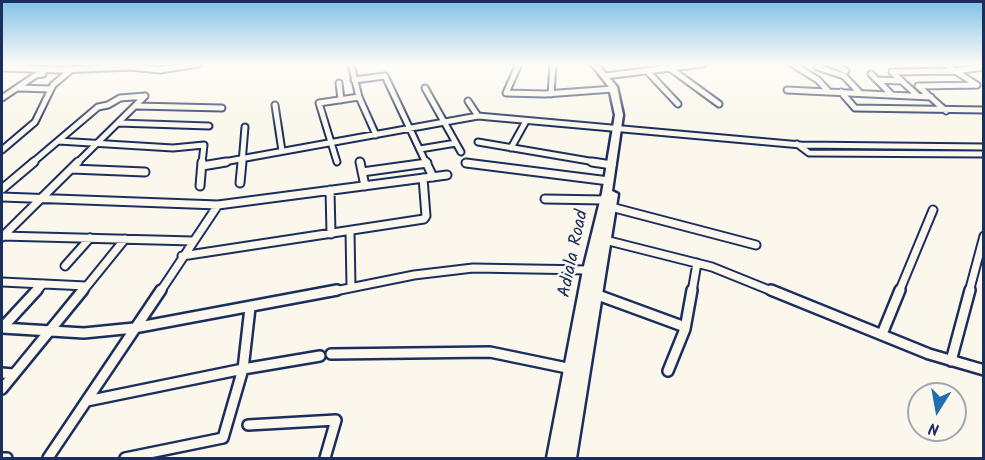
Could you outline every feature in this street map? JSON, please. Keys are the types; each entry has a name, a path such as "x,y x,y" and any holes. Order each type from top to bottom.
{"main road":[{"name":"Adiala Road","path":"555,459 589,270 608,204 620,129 611,85"},
{"name":"Adiala Road","path":"568,459 605,240 609,181 625,116 621,97 614,85"}],"street":[{"path":"2,98 20,85"},
{"path":"2,150 35,122 54,85"},
{"path":"339,85 341,100"},
{"path":"356,85 376,135"},
{"path":"389,85 433,177"},
{"path":"509,85 506,93 551,94 613,89"},
{"path":"551,94 552,85"},
{"path":"661,85 678,104"},
{"path":"694,85 719,104"},
{"path":"823,85 829,92"},
{"path":"853,85 860,93"},
{"path":"882,85 892,95"},
{"path":"907,85 918,96"},
{"path":"946,111 918,86 950,85"},
{"path":"16,88 51,88"},
{"path":"425,88 461,152"},
{"path":"787,90 931,97"},
{"path":"841,92 855,108 984,110"},
{"path":"2,189 98,107 108,105 120,98 145,96 2,236"},
{"path":"337,162 319,103 359,97"},
{"path":"468,101 478,116"},
{"path":"275,105 282,152"},
{"path":"136,106 222,108"},
{"path":"202,166 478,116 797,144 984,147"},
{"path":"511,148 526,121"},
{"path":"118,123 209,126"},
{"path":"240,183 244,127"},
{"path":"58,141 173,148 204,145 200,186"},
{"path":"478,142 612,165"},
{"path":"420,149 456,143"},
{"path":"797,144 809,153 984,154"},
{"path":"360,162 365,186"},
{"path":"362,172 427,163"},
{"path":"466,163 609,181"},
{"path":"72,169 145,172"},
{"path":"2,197 218,205 447,175"},
{"path":"182,256 424,219 426,216 423,178"},
{"path":"330,190 330,234"},
{"path":"545,199 608,204 756,245"},
{"path":"48,459 218,205"},
{"path":"882,334 933,210"},
{"path":"350,231 351,287"},
{"path":"2,236 193,241"},
{"path":"951,361 984,236"},
{"path":"65,266 90,238"},
{"path":"2,388 125,239"},
{"path":"605,240 697,263 951,361 984,370"},
{"path":"668,371 685,327 697,263"},
{"path":"2,328 84,333 134,328 414,275 473,268 589,270"},
{"path":"2,282 86,286"},
{"path":"2,328 43,284"},
{"path":"596,294 685,327"},
{"path":"125,459 223,438 243,369 249,308"},
{"path":"331,354 490,352 572,369"},
{"path":"87,401 243,369 320,356"},
{"path":"2,374 13,374"},
{"path":"248,425 336,420 325,459"},
{"path":"2,458 7,459"}]}
